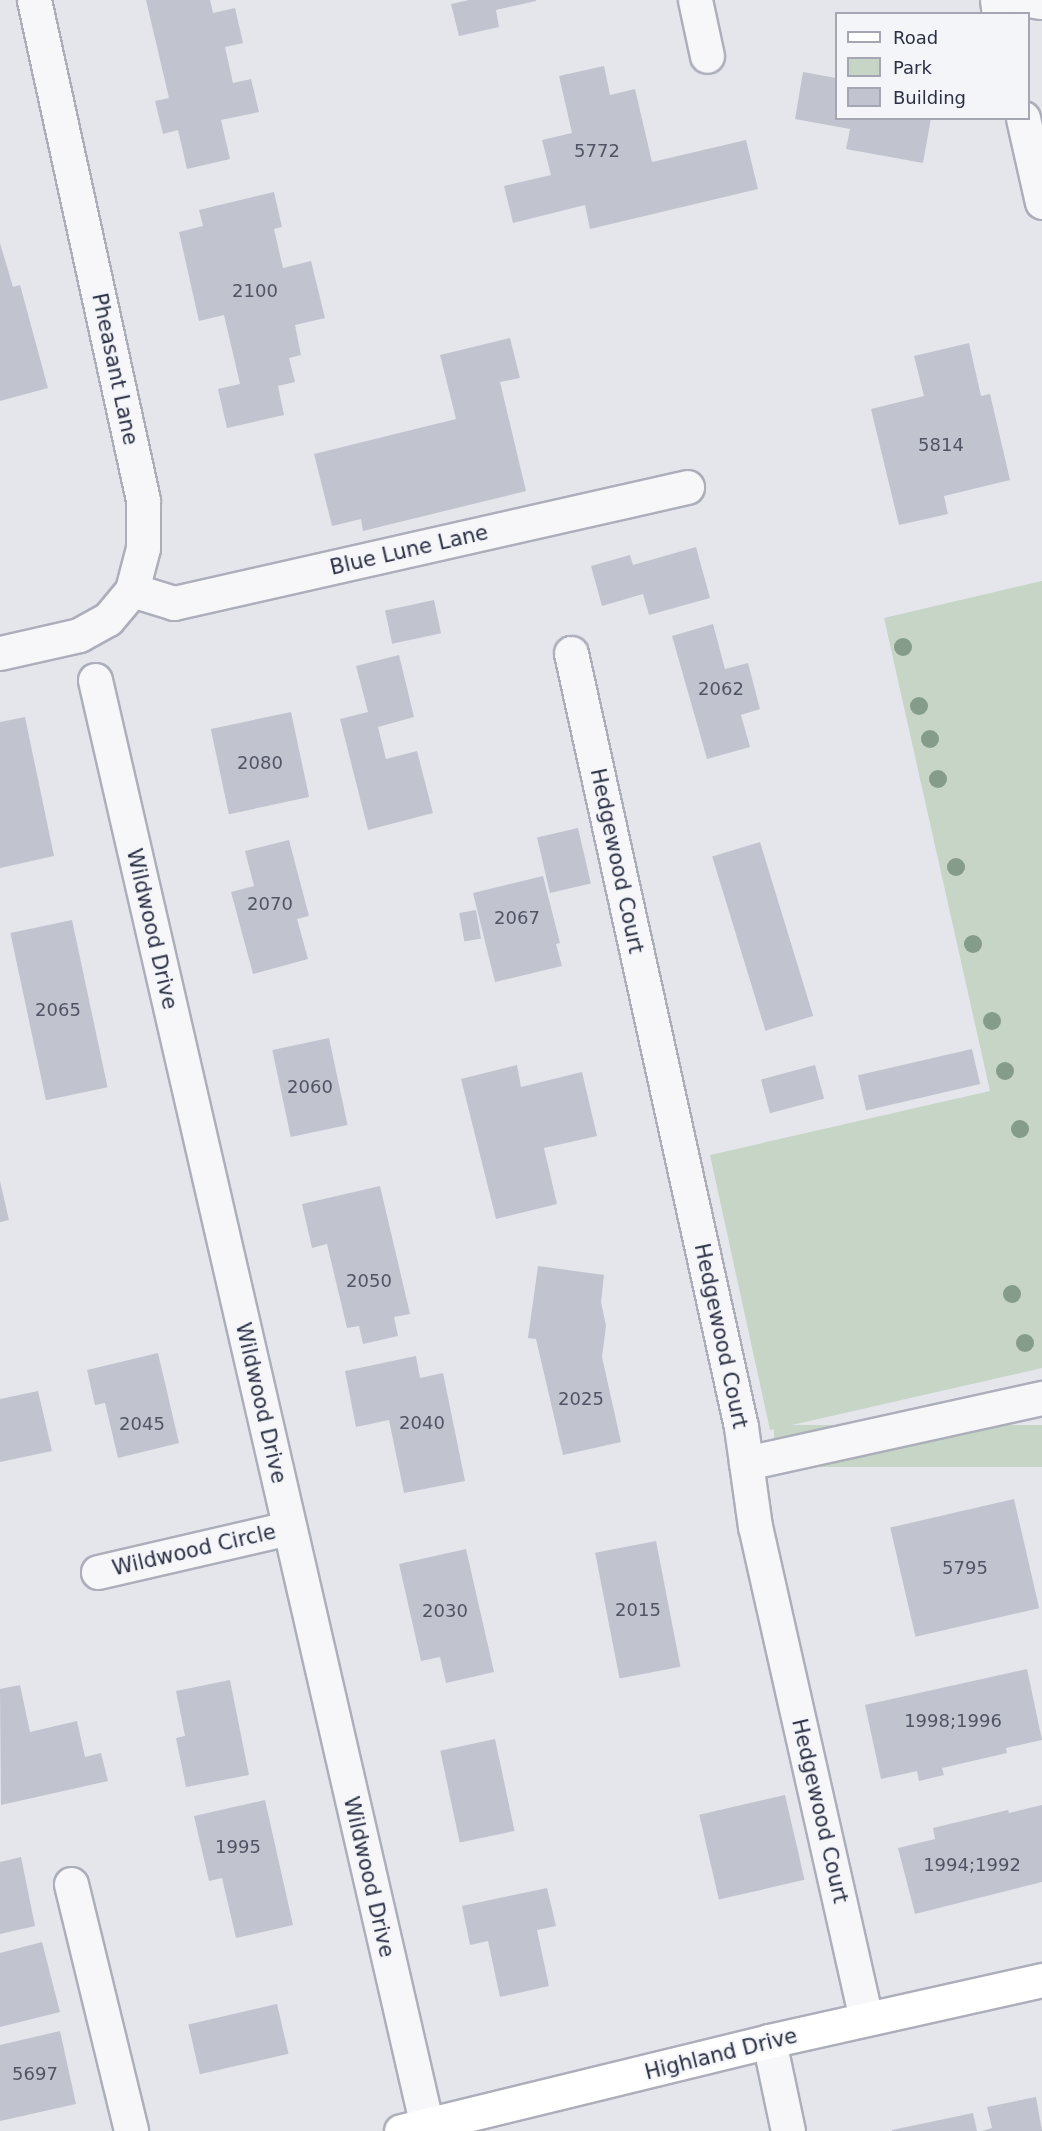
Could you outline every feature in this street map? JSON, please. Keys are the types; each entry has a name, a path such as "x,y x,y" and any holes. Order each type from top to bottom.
{"main road":[{"name":"Highland Drive","path":"418,2129 769,2041 1042,1980"}],"street":[{"name":"Pheasant Lane","path":"0,653 79,635 108,619 132,590 143,548 143,500 34,0"},
{"path":"694,0 707,56"},
{"path":"1027,0 1042,2"},
{"path":"1023,120 1042,202"},
{"name":"Blue Lune Lane","path":"132,590 174,603 687,487"},
{"name":"Hedgewood Court","path":"571,653 741,1427 755,1526 866,2019"},
{"name":"Wildwood Drive","path":"95,680 290,1528 418,2129"},
{"path":"746,1463 1042,1398"},
{"name":"Wildwood Circle","path":"98,1572 290,1528"},
{"path":"71,1884 131,2131"},
{"path":"769,2041 788,2131"}],"green space":[{"path":"1042,581 1042,1368 770,1430 710,1155 990,1091 884,618"},
{"path":"774,1425 1042,1425 1042,1467 774,1467"}],"building":[{"path":"146,0 210,0 213,13 235,8 243,43 225,47 233,83 251,79 259,112 221,120 230,159 187,169 178,130 163,134 155,101 169,98"},
{"path":"469,0 536,1 496,10 499,27 459,36 451,4"},
{"path":"604,66 610,95 635,89 652,162 746,140 758,189 590,229 585,205 513,223 504,186 551,175 542,140 572,133 559,76"},
{"path":"803,72 835,78 835,120 931,120 923,163 846,149 850,129 795,119"},
{"path":"274,192 282,227 274,229 283,268 311,261 325,318 295,325 301,355 289,358 295,382 278,386 284,415 227,428 218,389 240,384 224,315 199,321 179,232 203,226 199,210"},
{"path":"0,243 13,287 20,285 48,388 0,401"},
{"path":"510,338 520,378 500,382 526,491 363,531 361,519 332,526 314,454 456,419 440,355"},
{"path":"969,343 981,396 990,394 1010,480 944,496 948,514 899,525 871,409 924,396 914,356"},
{"path":"696,547 710,598 649,615 643,594 602,606 591,566 630,555 633,565"},
{"path":"434,600 441,633 392,644 385,610"},
{"path":"713,624 725,669 748,663 760,709 741,715 750,747 707,759 672,636"},
{"path":"399,655 414,717 378,727 386,759 417,751 433,813 368,830 340,719 368,712 356,666"},
{"path":"291,712 309,797 229,814 211,729"},
{"path":"25,717 54,856 0,868 0,722"},
{"path":"578,828 591,884 550,893 537,837"},
{"path":"289,840 309,916 297,919 308,959 253,974 231,892 254,886 245,851"},
{"path":"760,842 813,1016 765,1031 712,857"},
{"path":"543,876 560,943 556,944 562,966 495,982 473,893"},
{"path":"476,910 481,939 464,942 459,913"},
{"path":"72,920 108,1087 46,1100 10,933"},
{"path":"329,1038 348,1125 291,1137 272,1050"},
{"path":"972,1049 980,1084 866,1110 858,1075"},
{"path":"517,1065 521,1087 582,1072 597,1136 544,1148 557,1204 496,1219 461,1079"},
{"path":"815,1065 824,1099 770,1113 761,1079"},
{"path":"0,1181 9,1220 0,1222"},
{"path":"380,1186 410,1314 394,1317 398,1336 363,1344 359,1326 347,1328 327,1244 312,1248 302,1204"},
{"path":"538,1266 604,1275 601,1302 606,1326 602,1357 621,1442 563,1455 536,1339 528,1338"},
{"path":"158,1353 179,1443 118,1458 105,1403 95,1405 87,1370"},
{"path":"416,1356 420,1378 443,1373 465,1481 404,1493 389,1420 356,1427 345,1371"},
{"path":"38,1391 52,1451 0,1462 0,1399"},
{"path":"1014,1499 1039,1608 915,1637 890,1528"},
{"path":"656,1541 680,1667 620,1678 595,1553"},
{"path":"466,1549 494,1672 446,1683 440,1657 421,1661 399,1564"},
{"path":"1027,1669 1042,1740 1006,1748 1007,1753 942,1768 944,1775 919,1781 917,1771 881,1779 865,1705"},
{"path":"230,1680 249,1775 186,1787 176,1738 185,1736 176,1691"},
{"path":"20,1685 30,1732 77,1721 85,1757 101,1753 108,1781 1,1805 0,1689"},
{"path":"495,1739 515,1831 460,1843 440,1751"},
{"path":"785,1795 805,1880 719,1900 699,1815"},
{"path":"265,1800 293,1925 236,1938 222,1878 209,1881 194,1816"},
{"path":"1042,1805 1042,1882 915,1914 898,1848 935,1839 933,1828 1008,1810 1009,1813"},
{"path":"21,1857 35,1926 0,1934 0,1862"},
{"path":"547,1888 556,1926 537,1930 549,1986 500,1997 488,1941 470,1945 462,1906"},
{"path":"42,1942 60,2012 0,2027 0,1953"},
{"path":"277,2004 288,2054 200,2074 188,2024"},
{"path":"60,2031 76,2104 0,2121 0,2045"},
{"path":"1036,2097 1042,2131 982,2131 992,2128 987,2107"},
{"path":"973,2113 977,2131 892,2131 892,2130"}]}
